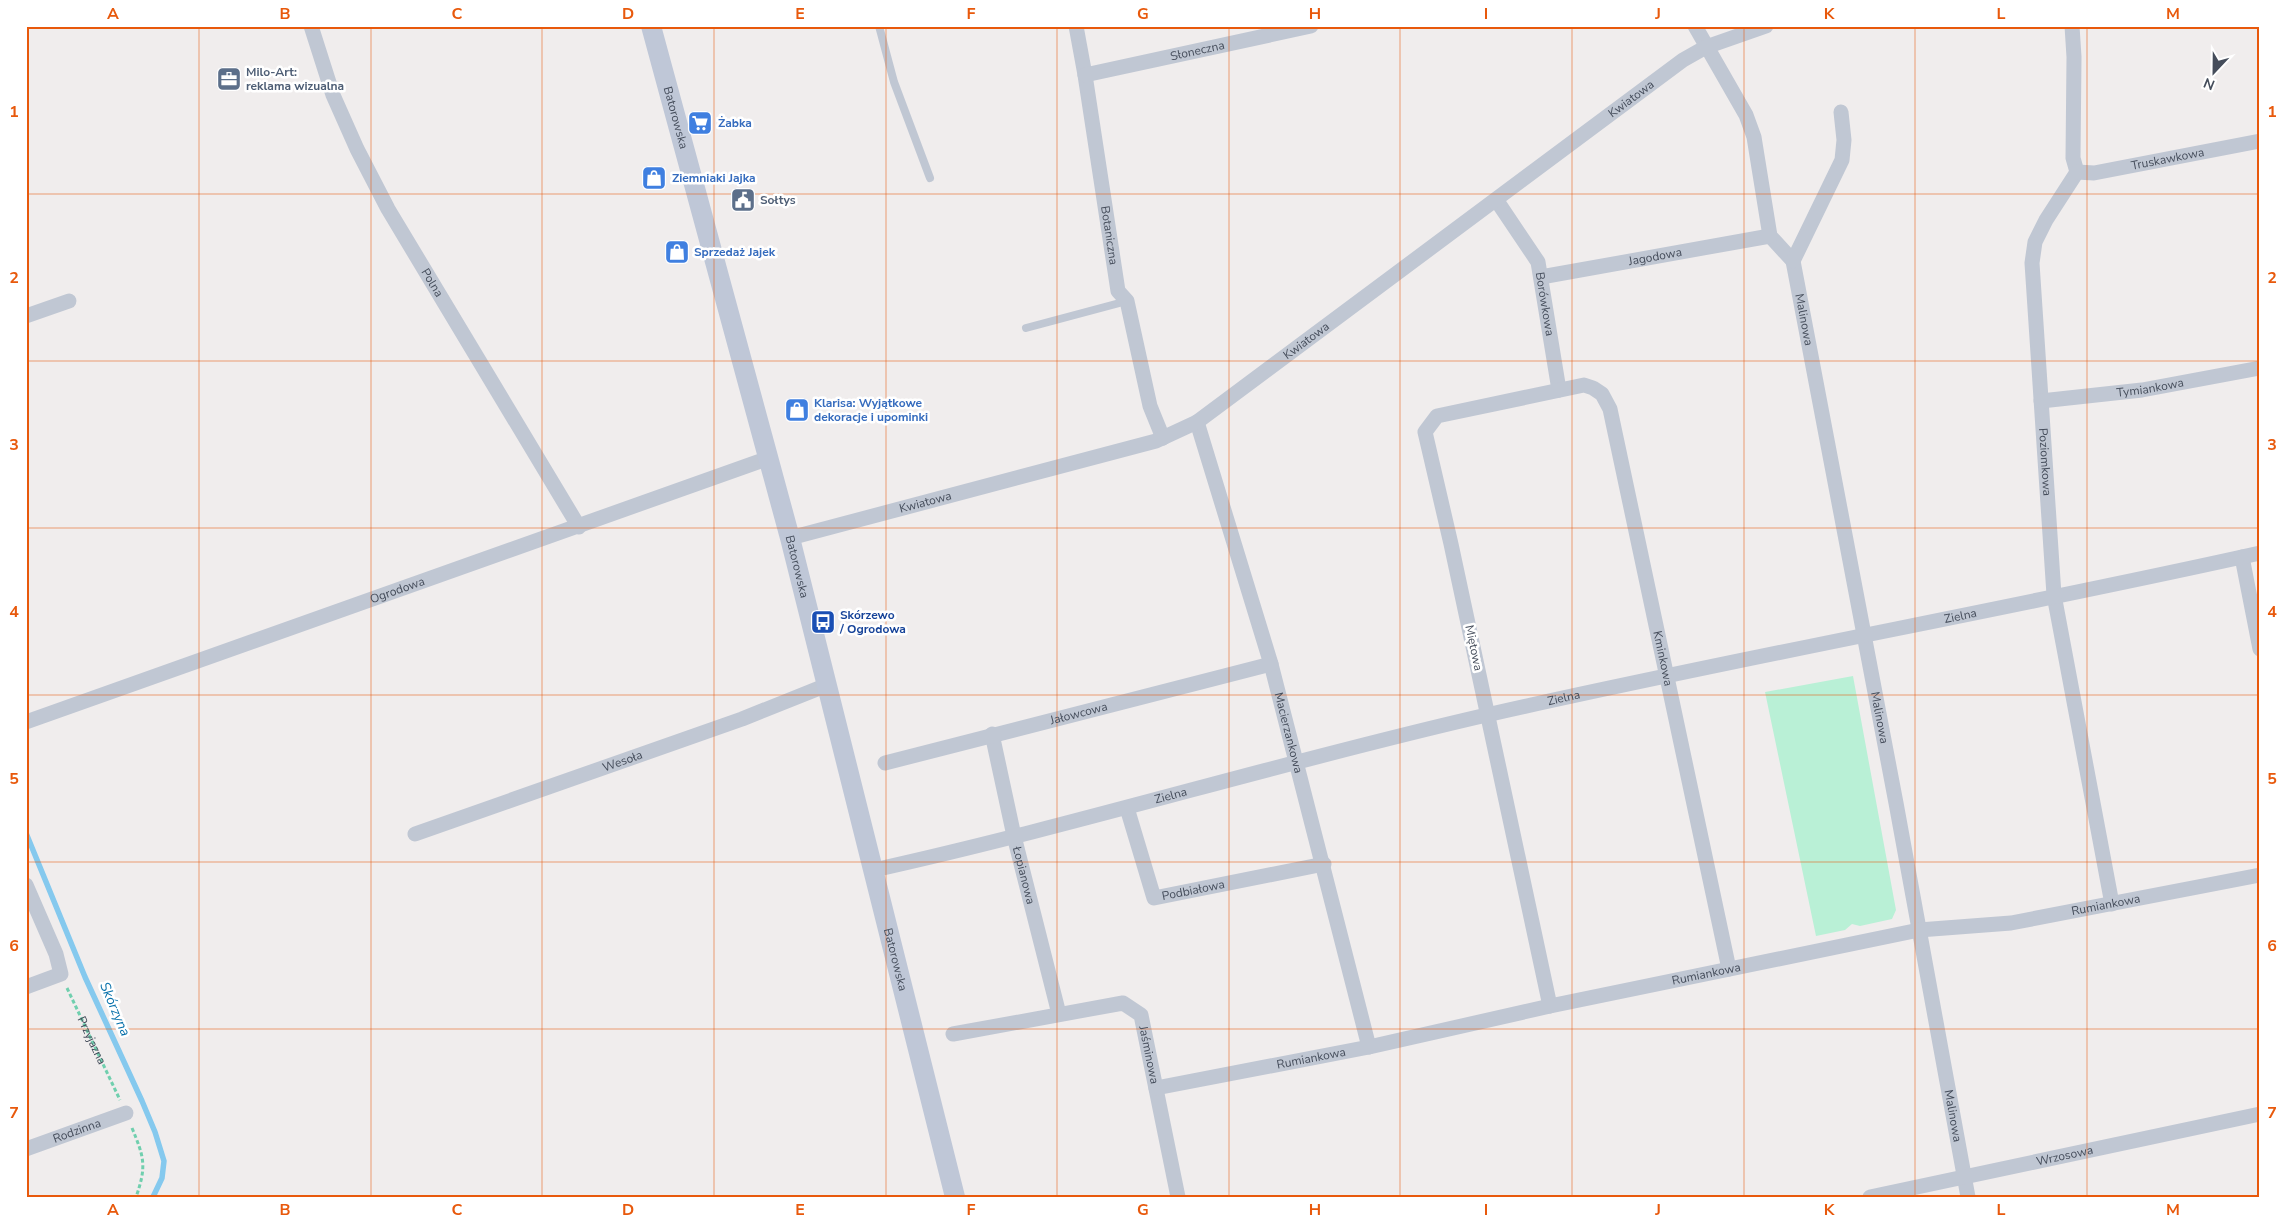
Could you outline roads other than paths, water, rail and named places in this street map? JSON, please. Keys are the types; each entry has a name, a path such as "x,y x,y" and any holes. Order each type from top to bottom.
{"street":[{"name":"Polna","path":"311,26 333,95 357,149 388,209 579,527"},
{"name":"Batorowska","path":"651,26 790,538 955,1197"},
{"name":"Botaniczna","path":"1076,26 1118,291 1127,301 1150,406 1163,438"},
{"name":"Słoneczna","path":"1085,75 1311,26"},
{"path":"1695,26 1746,115 1754,137 1770,236 1793,261 1842,160 1844,140 1841,112"},
{"name":"Kwiatowa","path":"790,538 1163,438 1197,422 1346,310 1497,201 1683,60 1706,47 1766,26"},
{"path":"2072,26 2074,57 2074,158 2077,172"},
{"name":"Truskawkowa","path":"2077,172 2094,173 2260,140"},
{"name":"Poziomkowa","path":"2077,172 2046,220 2035,242 2032,264 2054,595 2112,904"},
{"name":"Borówkowa","path":"1497,201 1538,262 1559,390"},
{"name":"Jagodowa","path":"1541,277 1770,236"},
{"name":"Malinowa","path":"1793,261 1968,1197"},
{"path":"26,316 69,301"},
{"name":"Tymiankowa","path":"2041,401 2142,390 2260,368"},
{"name":"Kminkowa","path":"1559,390 1584,385 1594,388 1602,394 1610,409 1729,969"},
{"name":"Miętowa","path":"1550,1006 1425,432 1437,416 1559,390"},
{"name":"Macierzankowa","path":"1197,422 1271,664 1298,761 1369,1046"},
{"name":"Ogrodowa","path":"26,722 769,458"},
{"name":"Zielna","path":"874,870 1127,808 1298,761 1488,715 1668,675 1864,637 2054,595 2260,553"},
{"path":"2242,557 2260,649"},
{"name":"Jałowcowa","path":"885,763 992,734 1271,664"},
{"name":"Wesoła","path":"416,834 742,719 827,685"},
{"name":"Łopianowa","path":"992,734 1014,836 1059,1014"},
{"name":"Podbiałowa","path":"1127,808 1154,898 1324,864"},
{"name":"Rumiankowa","path":"1156,1088 1369,1046 1550,1006 1918,930 2011,923 2260,875"},
{"path":"26,885 56,954 61,974 26,987"},
{"name":"Jaśminowa","path":"953,1034 1123,1003 1141,1015 1178,1197"},
{"name":"Rodzinna","path":"26,1149 126,1113"},
{"name":"Wrzosowa","path":"1870,1197 1963,1175 2260,1114"}],"lane":[{"path":"880,26 894,82 930,178"},
{"path":"1026,328 1127,301"}],"waterway":[{"name":"Skórzyna","path":"26,833 85,977 155,1132 164,1161 162,1178 153,1197"}],"place":[{"name":"Milo-Art: reklama wizualna","path":"229,79"},
{"name":"Żabka","path":"700,123"},
{"name":"Ziemniaki Jajka","path":"654,178"},
{"name":"Sołtys","path":"743,200"},
{"name":"Sprzedaż Jajek","path":"677,252"},
{"name":"Klarisa: Wyjątkowe dekoracje i upominki","path":"797,410"},
{"name":"Skórzewo / Ogrodowa","path":"823,622"}]}
